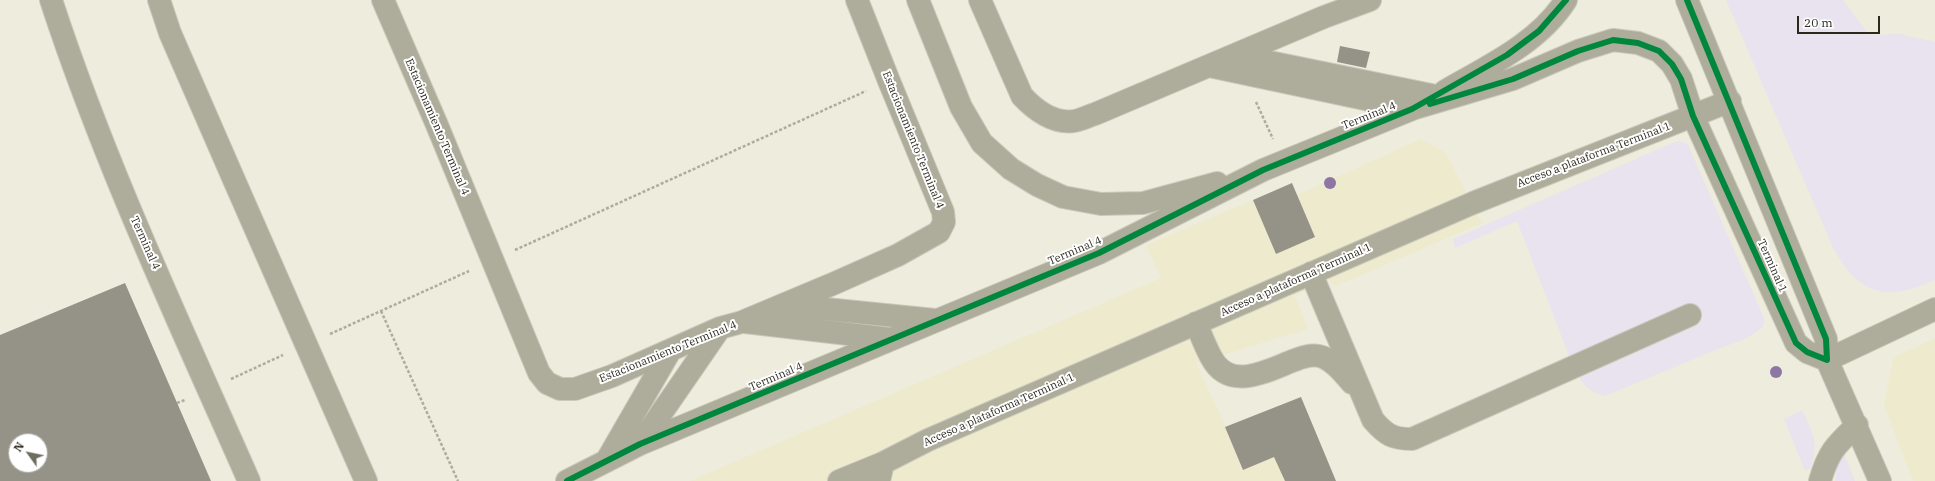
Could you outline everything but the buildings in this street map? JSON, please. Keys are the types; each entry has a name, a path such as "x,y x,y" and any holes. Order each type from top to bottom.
{"street":[{"name":"Terminal 4","path":"51,0 76,74 117,179 249,481"},
{"path":"159,0 170,33 366,481"},
{"name":"Estacionamiento Terminal 4","path":"382,0 493,260 539,373 547,383 560,389 575,389 670,351 720,328 742,322 783,305 898,255 932,237 938,232 944,222 943,212 888,81 857,0"},
{"path":"918,0 961,107 982,143 1011,169 1037,185 1063,197 1101,204 1143,203 1263,170"},
{"path":"977,4 1022,96 1031,106 1045,115 1061,120 1073,121 1095,114 1324,17 1370,0"},
{"name":"Terminal 4","path":"567,481 640,444 1099,253 1263,170 1412,109 1507,55 1539,31 1566,0"},
{"name":"Terminal 1","path":"1687,0 1730,101 1826,339 1827,360 1880,481"},
{"name":"Terminal 1","path":"1412,109 1513,79 1578,51 1613,40 1638,43 1658,51 1672,64 1681,79 1693,116 1796,343 1807,352 1827,360"},
{"path":"1235,55 1436,96"},
{"path":"1209,66 1412,109"},
{"name":"Acceso a plataforma Terminal 1","path":"839,481 881,472 928,440 1473,202 1730,101"},
{"path":"1311,273 1373,420 1383,431 1397,439 1412,439 1690,315"},
{"path":"783,305 938,320"},
{"path":"1827,360 1935,309"},
{"path":"742,322 894,339"},
{"path":"1196,324 1211,358 1216,365 1226,373 1235,377 1248,377 1301,357 1314,355 1324,358 1332,363 1361,392"},
{"path":"640,444 720,328"},
{"path":"608,460 670,351"},
{"path":"1820,481 1826,461 1832,451 1857,426"}],"path":[{"path":"177,403 888,81"},
{"path":"1255,100 1283,162"},
{"path":"381,311 458,481"}],"shaded area":[{"path":"1726,0 1843,0 1869,35 1899,34 1935,42 1935,280 1924,285 1902,291 1882,291 1872,289 1862,283 1847,269 1834,250"},
{"path":"1421,139 1446,153 1482,223 1336,286 1327,281 1295,296 1308,329 1196,363 1226,427 1301,397 1336,481 690,481 1161,278 1146,245 1253,200 1297,195"},
{"path":"1677,141 1684,142 1688,145 1764,318 1764,325 1747,338 1740,341 1605,396 1598,394 1585,386 1573,366 1517,221 1455,248 1453,239"},
{"path":"1935,338 1935,481 1913,481 1884,405 1893,358"},
{"path":"1802,410 1812,432 1815,445 1815,452 1810,469 1805,471 1784,419"},
{"path":"1839,453 1844,454 1855,481 1835,481"}],"cycle path":[{"path":"567,481 640,444 1099,253 1263,170 1412,109 1507,55 1539,31 1566,0"},
{"path":"1430,104 1513,79 1578,51 1613,40 1638,43 1659,51 1672,64 1681,79 1693,116 1796,343 1807,352 1827,360 1826,339 1687,0"}]}
